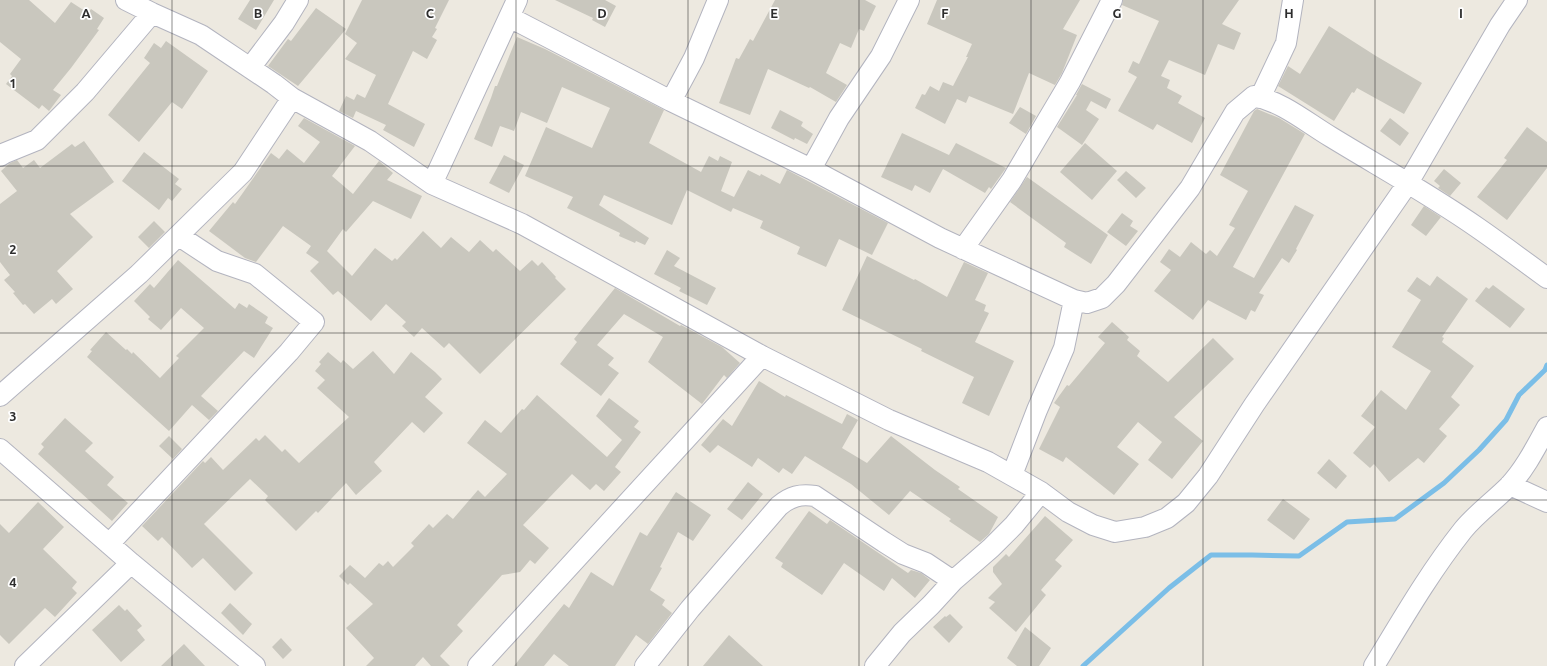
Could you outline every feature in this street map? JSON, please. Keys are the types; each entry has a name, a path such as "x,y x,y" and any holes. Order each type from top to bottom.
{"street":[{"path":"126,0 201,35 274,84 292,98 370,141 432,184 522,224 762,356 889,420 988,462 1041,492 1068,512 1093,525 1115,532 1144,527 1167,518 1186,503 1208,476 1254,405 1408,183 1500,25 1517,0"},
{"path":"250,68 284,23 298,0"},
{"path":"671,101 694,58 718,0"},
{"path":"811,169 839,118 881,56 909,0"},
{"path":"963,249 1012,180 1070,82 1112,0"},
{"path":"1260,98 1286,43 1294,0"},
{"path":"432,184 513,8 671,101 811,169 884,209 963,249 1074,300 1087,303 1102,298 1116,284 1190,188 1235,112 1254,96 1267,99 1286,109 1318,130 1408,183 1477,228 1547,278"},
{"path":"2,153 37,140 85,92 152,13"},
{"path":"0,396 138,274 179,236 243,172 292,98"},
{"path":"109,544 289,352 314,322 255,274 216,261 179,236"},
{"path":"1012,475 1037,410 1064,348 1074,300"},
{"path":"478,666 762,356"},
{"path":"1374,666 1432,572 1464,529 1510,486 1534,453 1547,427"},
{"path":"0,449 131,563 255,666"},
{"path":"1510,486 1547,502"},
{"path":"875,666 902,633 932,605 953,581 991,548 1014,525 1041,492"},
{"path":"645,666 690,609 780,506 788,499 803,495 815,496 903,554 926,563 953,581"},
{"path":"25,666 131,563"}],"building":[{"path":"0,0 29,0 55,23 71,2 88,13 91,9 104,18 97,29 99,30 53,90 61,95 49,111 42,105 39,109 6,84 12,76 10,74 21,59 0,42"},
{"path":"250,0 274,0 256,30 238,19"},
{"path":"362,0 449,0 435,28 437,29 432,37 437,40 427,59 413,51 388,104 425,124 414,147 383,130 386,125 356,111 353,118 339,111 346,96 354,100 357,94 365,98 376,75 345,59 357,43 345,34"},
{"path":"555,0 605,0 616,6 605,27 592,20 593,18"},
{"path":"775,0 865,0 876,6 864,31 859,29 851,48 840,43 826,73 847,85 836,102 810,87 809,88 768,69 750,115 719,103 736,58 739,59 750,39 753,41"},
{"path":"937,0 1080,0 1063,29 1077,35 1062,73 1055,85 1029,73 1013,114 969,96 966,103 957,99 945,124 915,108 922,94 925,95 930,86 939,91 943,82 953,86 968,57 966,57 972,44 927,24"},
{"path":"1123,0 1239,0 1222,24 1241,33 1234,50 1218,44 1205,75 1169,60 1161,76 1170,80 1167,88 1182,96 1178,103 1205,118 1192,143 1157,124 1153,130 1118,111 1137,77 1128,72 1133,61 1139,64 1159,21 1122,5"},
{"path":"316,8 346,29 298,86 268,66 288,39 291,41"},
{"path":"1329,26 1422,83 1404,114 1357,88 1354,93 1352,92 1334,121 1278,86 1288,66 1300,74"},
{"path":"517,37 545,49 664,110 649,143 701,172 709,156 718,161 720,156 732,162 721,191 734,197 748,170 760,176 761,174 780,184 787,170 888,223 872,255 839,239 826,267 797,254 800,247 760,228 763,221 733,208 731,212 687,190 672,225 604,195 599,205 649,238 645,245 636,241 635,243 619,236 620,233 567,208 573,197 525,176 546,127 592,148 610,108 562,87 547,123 521,112 514,131 500,126 492,147 474,139 495,86 497,86"},
{"path":"166,41 208,71 182,109 172,102 139,142 108,115 150,63 144,58 154,43 161,48"},
{"path":"1082,84 1111,99 1106,109 1091,101 1086,110 1099,119 1082,145 1057,127 1077,95"},
{"path":"1020,107 1036,116 1026,134 1009,123"},
{"path":"1257,109 1279,118 1305,134 1233,267 1254,278 1295,205 1314,215 1289,263 1282,258 1259,293 1264,295 1255,312 1251,310 1246,320 1208,300 1193,320 1154,291 1171,270 1160,262 1169,249 1180,257 1191,242 1206,254 1210,250 1217,256 1235,228 1229,225 1248,191 1220,175 1254,111"},
{"path":"780,110 803,122 801,126 813,134 807,144 795,138 794,140 771,128"},
{"path":"304,118 355,146 332,176 353,194 379,161 393,173 387,180 422,196 411,219 373,201 346,232 343,229 327,251 352,276 375,248 392,261 395,258 397,260 423,231 441,248 451,237 469,252 480,240 493,252 496,249 520,271 532,260 538,266 542,262 566,289 480,374 449,343 444,348 422,328 414,337 402,326 406,322 386,304 371,321 338,291 333,295 310,271 319,262 306,253 311,246 283,226 256,262 245,258 209,231 233,202 235,204 271,153 279,159 287,149 304,163 320,142 298,126"},
{"path":"1390,118 1409,133 1400,146 1380,131"},
{"path":"1527,127 1547,142 1547,168 1507,220 1477,197 1507,160 1504,158"},
{"path":"902,133 949,155 956,143 1006,168 991,189 989,187 985,193 943,169 930,193 915,185 912,191 881,177"},
{"path":"84,141 114,182 70,214 93,237 57,271 73,289 56,304 52,299 34,314 25,304 23,305 13,293 15,292 4,280 10,275 0,262 0,204 17,191 1,171 10,163 17,160 23,168 34,160 40,168 72,144 75,147"},
{"path":"1085,143 1117,171 1092,200 1060,172"},
{"path":"144,152 179,179 175,184 182,189 172,201 168,198 159,210 122,181"},
{"path":"504,155 524,165 509,193 489,183"},
{"path":"1444,169 1461,183 1450,196 1438,188 1440,186 1434,181"},
{"path":"1126,171 1146,188 1136,198 1117,180"},
{"path":"1027,177 1108,235 1091,264 1064,247 1066,243 1010,202"},
{"path":"1424,206 1441,217 1426,236 1411,225"},
{"path":"1122,213 1133,221 1130,226 1138,231 1126,246 1107,232"},
{"path":"154,221 165,232 149,248 138,237"},
{"path":"667,250 680,258 674,266 716,288 707,305 679,291 681,288 654,274"},
{"path":"867,256 914,280 915,279 947,297 964,262 988,273 975,300 986,305 984,311 989,313 975,342 1014,361 989,416 962,403 974,377 921,351 922,349 842,310"},
{"path":"178,260 235,309 239,303 247,308 249,304 268,317 265,323 273,328 254,358 244,351 201,396 218,411 209,420 192,405 169,431 87,357 92,351 90,350 106,332 126,350 127,349 132,354 133,352 160,378 179,358 176,356 204,328 181,308 161,330 148,319 150,317 134,301 150,284 154,288"},
{"path":"1437,276 1468,299 1442,337 1444,338 1442,342 1474,366 1451,397 1460,405 1439,429 1447,436 1424,463 1418,458 1389,482 1374,464 1370,468 1353,453 1375,427 1361,416 1381,390 1406,410 1431,371 1392,347 1421,300 1407,291 1417,277 1430,286"},
{"path":"1493,285 1525,309 1510,328 1475,301 1486,287 1489,289"},
{"path":"615,288 680,326 681,325 722,347 740,363 727,378 724,375 702,404 648,362 663,337 624,314 597,345 614,358 608,365 619,373 601,396 560,364 577,342 574,339"},
{"path":"1112,322 1129,337 1127,340 1140,351 1137,356 1168,382 1213,338 1234,359 1174,417 1203,441 1172,479 1148,460 1162,442 1138,422 1117,447 1139,464 1114,495 1066,457 1063,462 1039,449 1060,407 1054,403 1067,385 1069,386 1105,343 1098,337"},
{"path":"373,351 394,374 411,352 435,372 442,379 425,397 443,413 424,433 412,422 374,462 382,471 356,495 346,483 318,513 316,511 296,531 265,500 268,496 250,479 204,524 253,573 235,591 203,558 192,568 162,537 158,541 142,526 203,461 205,463 211,457 223,470 256,438 259,441 265,435 282,452 285,449 299,463 349,417 317,388 325,380 315,371 321,364 319,362 328,352 341,363 343,360 353,369"},
{"path":"759,381 785,397 786,395 842,424 847,414 858,420 842,448 867,463 891,436 960,487 958,489 998,517 989,534 980,542 949,521 951,519 910,491 889,515 851,484 805,456 792,474 783,468 779,473 758,458 752,467 718,445 710,453 701,445 723,419 732,426"},
{"path":"537,395 607,457 622,440 596,416 609,398 639,421 634,427 641,432 615,467 621,472 604,491 596,484 590,490 572,474 523,525 549,548 535,564 530,560 520,572 502,575 457,625 463,631 440,656 450,666 431,666 423,657 415,666 366,666 374,658 346,628 373,604 350,583 348,585 339,576 350,565 365,578 379,563 383,566 388,561 393,567 414,546 411,543 429,524 433,528 447,514 453,519 478,490 485,497 507,474 467,443 485,420 501,433 522,409 524,410"},
{"path":"65,418 93,443 85,451 114,477 107,485 128,503 112,521 38,454 44,447 41,444"},
{"path":"169,436 182,449 173,459 159,446"},
{"path":"1329,459 1347,476 1336,489 1317,473"},
{"path":"748,482 763,494 742,520 727,509"},
{"path":"676,492 711,515 693,541 678,532 660,567 662,568 650,590 665,600 662,605 672,613 648,644 636,635 615,666 569,666 554,654 544,666 514,666 564,604 569,608 591,572 613,586 640,532 647,536"},
{"path":"1283,499 1310,519 1294,540 1267,520"},
{"path":"38,502 64,527 43,549 77,582 72,588 77,593 55,617 45,608 9,644 0,635 0,524 9,533"},
{"path":"809,511 827,524 830,520 908,573 911,570 921,573 930,580 915,598 892,578 884,591 844,563 822,595 781,567 783,563 775,558"},
{"path":"1045,516 1073,540 1055,560 1062,566 1041,590 1046,595 1016,632 989,608 995,602 988,598 1002,584 993,572 993,567 1006,554 1009,557"},
{"path":"230,603 252,624 243,635 221,613"},
{"path":"119,605 125,611 127,609 142,626 137,630 145,640 121,662 92,630"},
{"path":"950,614 963,627 949,643 933,627 945,616 946,617"},
{"path":"1025,627 1051,648 1039,666 1017,666 1007,658"},
{"path":"729,635 763,666 703,666"},
{"path":"281,638 292,650 283,659 272,647"},
{"path":"184,644 205,666 161,666"}],"waterway":[{"path":"1083,666 1169,588 1211,555 1299,556 1347,522 1395,519 1444,483 1479,450 1506,420 1519,395 1545,370 1547,365"}]}
